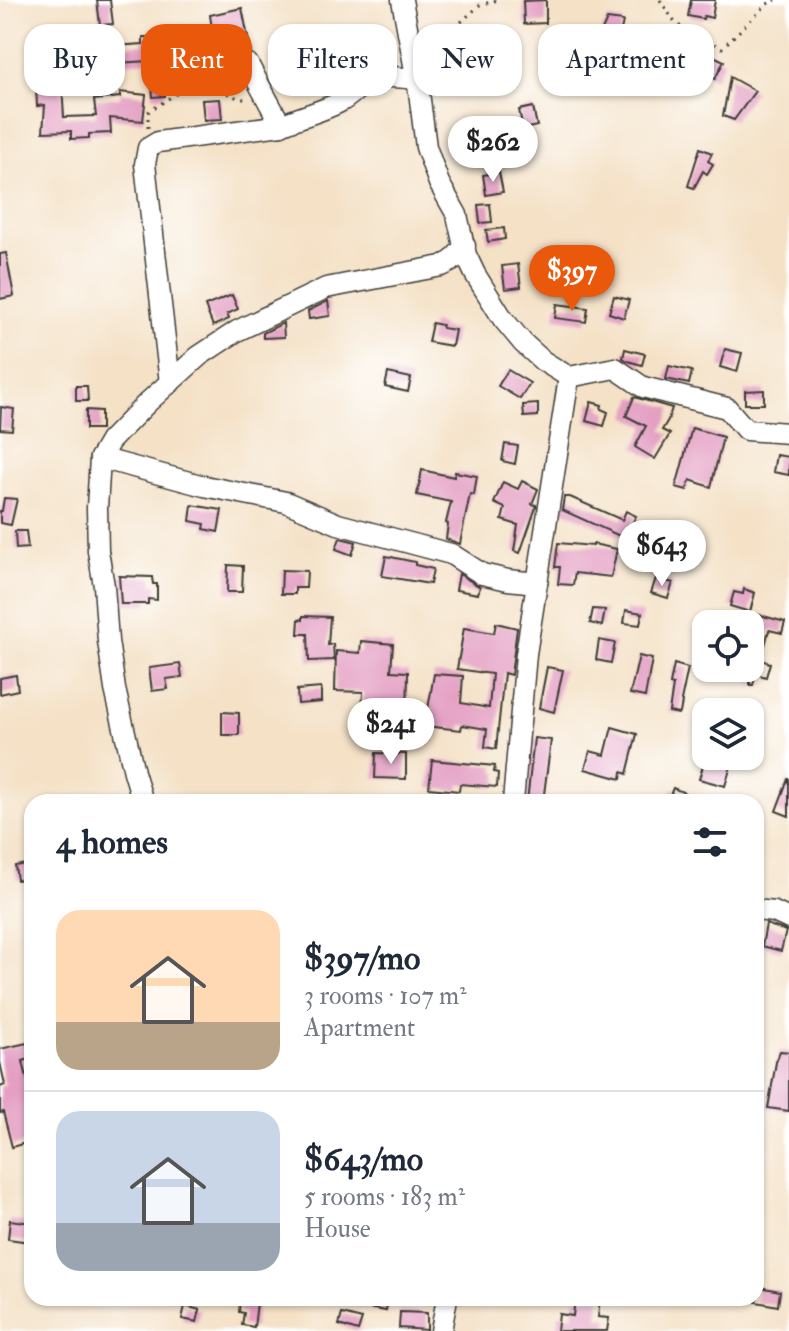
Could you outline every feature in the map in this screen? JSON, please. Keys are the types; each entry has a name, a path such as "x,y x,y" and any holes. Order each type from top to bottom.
{"street":[{"path":"402,0 413,62"},
{"path":"252,72 281,125"},
{"path":"170,383 145,164 148,148 158,142 281,125 337,104 365,83 378,78 413,79"},
{"path":"418,96 430,163 457,215 466,255 503,319 523,343 543,361 569,377 615,368 643,387 727,408 746,430 789,433"},
{"path":"141,794 115,689 98,551 100,458 110,441 199,356 237,331 326,288 442,266 452,261 465,246"},
{"path":"514,794 526,654 569,377"},
{"path":"100,458 204,486 286,502 338,524 451,554 482,574 537,583"},
{"path":"764,911 789,919"},
{"path":"441,1331 446,1306"}],"path":[{"path":"459,24 480,5 498,0"},
{"path":"660,0 676,24 722,48 767,4 776,0"},
{"path":"148,148 148,112 192,86 208,84 240,99 266,98"}],"building":[{"path":"97,0 110,0 113,24 100,24"},
{"path":"546,0 546,23 524,24 523,1"},
{"path":"691,0 715,0 712,18 688,16"},
{"path":"242,8 245,24 211,24 210,15"},
{"path":"607,19 623,21 622,24 605,24"},
{"path":"141,44 141,62 125,62 125,45"},
{"path":"714,56 724,61 714,78"},
{"path":"730,77 755,91 734,120 723,116"},
{"path":"125,93 146,96 143,121 110,118 111,133 89,134 89,138 71,139 71,131 43,132 45,105 37,106 36,96 63,96 64,117 96,116 94,100 125,96"},
{"path":"220,99 222,119 204,120 202,100"},
{"path":"533,107 537,126 523,129 519,110"},
{"path":"508,144 510,162 496,163 494,145"},
{"path":"700,148 712,153 708,161 713,164 707,174 703,171 694,188 688,186"},
{"path":"499,172 503,192 486,195 483,175"},
{"path":"490,204 492,222 480,223 478,205"},
{"path":"504,228 505,239 488,242 486,230"},
{"path":"6,253 14,296 0,299 0,254"},
{"path":"518,264 521,287 505,289 502,266"},
{"path":"232,295 238,309 227,314 229,319 213,326 205,306"},
{"path":"614,296 629,300 624,318 609,313"},
{"path":"328,301 330,316 309,319 308,311"},
{"path":"557,304 588,308 586,322 555,318"},
{"path":"283,323 284,337 263,338 263,333"},
{"path":"432,323 455,330 452,346 428,342"},
{"path":"625,349 645,354 642,365 623,358"},
{"path":"725,349 742,353 737,372 720,367"},
{"path":"669,366 692,371 689,384 666,379"},
{"path":"508,370 530,383 520,399 498,386"},
{"path":"388,373 411,378 408,392 385,387"},
{"path":"76,386 87,386 88,401 76,401"},
{"path":"764,390 764,404 745,404 745,391"},
{"path":"634,397 672,408 662,430 670,434 655,459 635,447 646,426 626,416"},
{"path":"591,402 602,405 601,409 608,412 604,426 586,421"},
{"path":"538,404 538,416 524,417 523,405"},
{"path":"1,407 14,409 12,430 0,429"},
{"path":"86,410 101,411 101,429 86,429"},
{"path":"692,428 723,437 711,487 690,480 687,490 676,487"},
{"path":"505,444 518,446 515,464 502,461"},
{"path":"776,455 789,457 789,475 773,472"},
{"path":"422,470 454,477 455,472 477,476 474,495 470,494 460,544 446,539 451,502 417,495"},
{"path":"522,481 538,489 532,504 536,507 520,553 514,551 518,525 502,520 505,508 494,503 503,482 518,489"},
{"path":"564,497 622,520 626,511 636,516 624,538 562,510"},
{"path":"4,498 17,499 11,525 0,523"},
{"path":"192,505 222,510 218,532 204,529 205,524 190,521"},
{"path":"15,531 26,531 28,548 16,549"},
{"path":"340,538 356,542 352,555 336,549"},
{"path":"558,543 593,544 617,549 611,577 575,573 573,585 558,584 560,567 555,567"},
{"path":"386,556 433,569 430,584 382,576"},
{"path":"228,565 243,566 242,592 227,592"},
{"path":"282,570 307,571 306,588 295,588 295,594 281,594"},
{"path":"459,574 480,587 478,594 456,590"},
{"path":"119,576 152,577 153,584 157,584 157,600 148,599 148,604 121,604"},
{"path":"656,578 673,583 668,598 651,593"},
{"path":"744,589 755,593 751,610 730,606 734,592 743,594"},
{"path":"593,609 605,610 602,626 590,623"},
{"path":"626,610 642,613 640,625 624,623"},
{"path":"303,616 330,617 328,645 333,644 334,660 309,661 308,634 298,634 299,619 303,620"},
{"path":"764,616 785,622 782,633 769,630 764,649"},
{"path":"496,623 517,628 511,675 504,673 496,749 485,747 487,729 462,725 461,730 425,726 434,674 463,676 461,703 489,708 492,674 457,669 464,628 494,633"},
{"path":"599,640 615,643 611,663 596,660"},
{"path":"361,641 393,644 391,671 408,672 407,717 384,716 384,708 362,708 363,692 335,691 336,651 360,653"},
{"path":"639,656 652,659 645,697 630,694"},
{"path":"764,661 770,663 764,676"},
{"path":"180,664 182,677 166,679 168,689 152,691 149,668"},
{"path":"674,664 688,668 678,714 669,712"},
{"path":"547,667 563,670 554,712 539,708"},
{"path":"16,675 18,690 0,694 0,678"},
{"path":"321,688 321,702 298,704 297,690"},
{"path":"222,712 239,713 239,735 222,735"},
{"path":"612,727 637,734 627,774 622,772 621,779 585,769 590,751 605,755"},
{"path":"534,738 551,740 544,794 528,794"},
{"path":"376,753 406,754 406,779 375,778"},
{"path":"432,760 495,766 497,787 460,784 459,791 429,788"},
{"path":"702,770 730,770 725,786 699,779"},
{"path":"789,779 789,816 776,811"},
{"path":"673,788 685,793 685,794 670,794"},
{"path":"24,864 24,879 17,880 15,866"},
{"path":"766,924 786,931 781,951 764,947"},
{"path":"24,1044 24,1143 12,1147 3,1112 0,1113 0,1087 5,1085 0,1049"},
{"path":"780,1051 789,1052 789,1111 768,1108"},
{"path":"10,1220 24,1222 24,1241 8,1239"},
{"path":"764,1288 780,1291 778,1306 764,1303"},
{"path":"185,1306 200,1310 197,1322 182,1319"},
{"path":"240,1306 257,1306 254,1327 242,1325 244,1313 239,1312"},
{"path":"355,1306 387,1306 386,1311"},
{"path":"574,1306 599,1306 598,1317 609,1318 607,1331 557,1331 559,1314 573,1316"},
{"path":"400,1312 427,1313 427,1330 399,1328"},
{"path":"342,1314 362,1319 358,1331 339,1325"}]}
